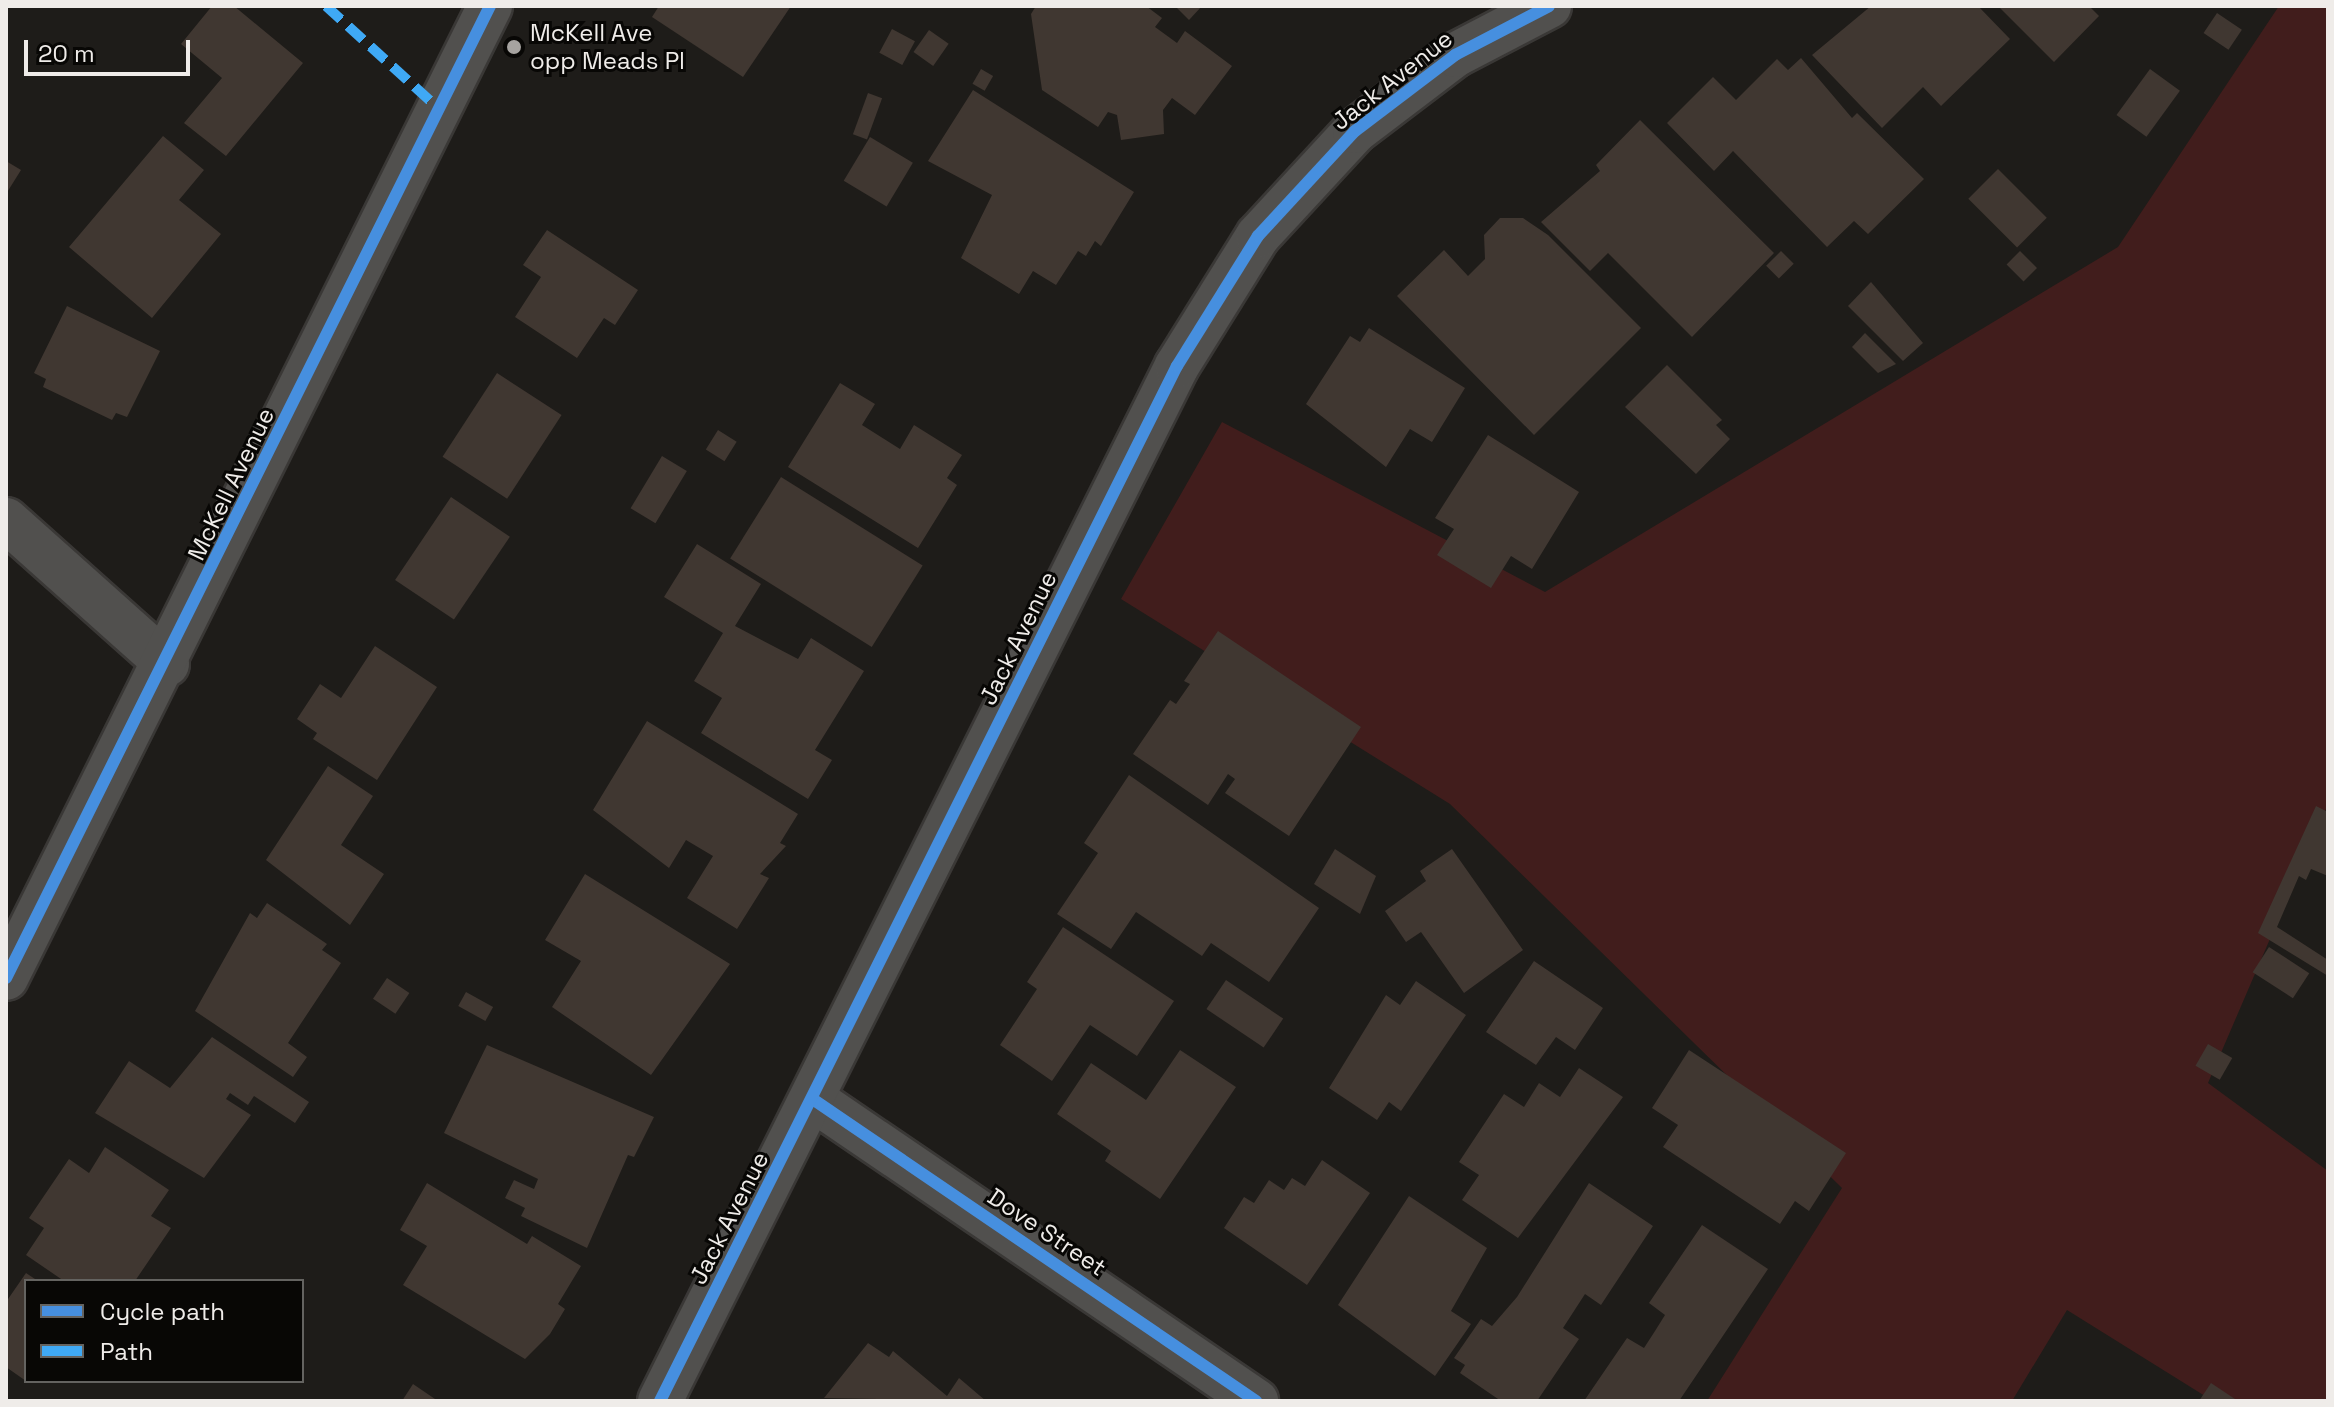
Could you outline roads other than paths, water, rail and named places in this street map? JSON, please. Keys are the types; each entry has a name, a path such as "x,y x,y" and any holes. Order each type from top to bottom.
{"street":[{"name":"McKell Avenue","path":"6,978 167,664 490,6"},
{"name":"Jack Avenue","path":"660,1401 814,1100 1177,366 1258,236 1355,131 1455,55 1549,6"},
{"path":"6,520 167,664"},
{"name":"Dove Street","path":"814,1100 1256,1401"}],"place":[{"name":"McKell Ave opp Meads Pl","path":"514,47"}]}
